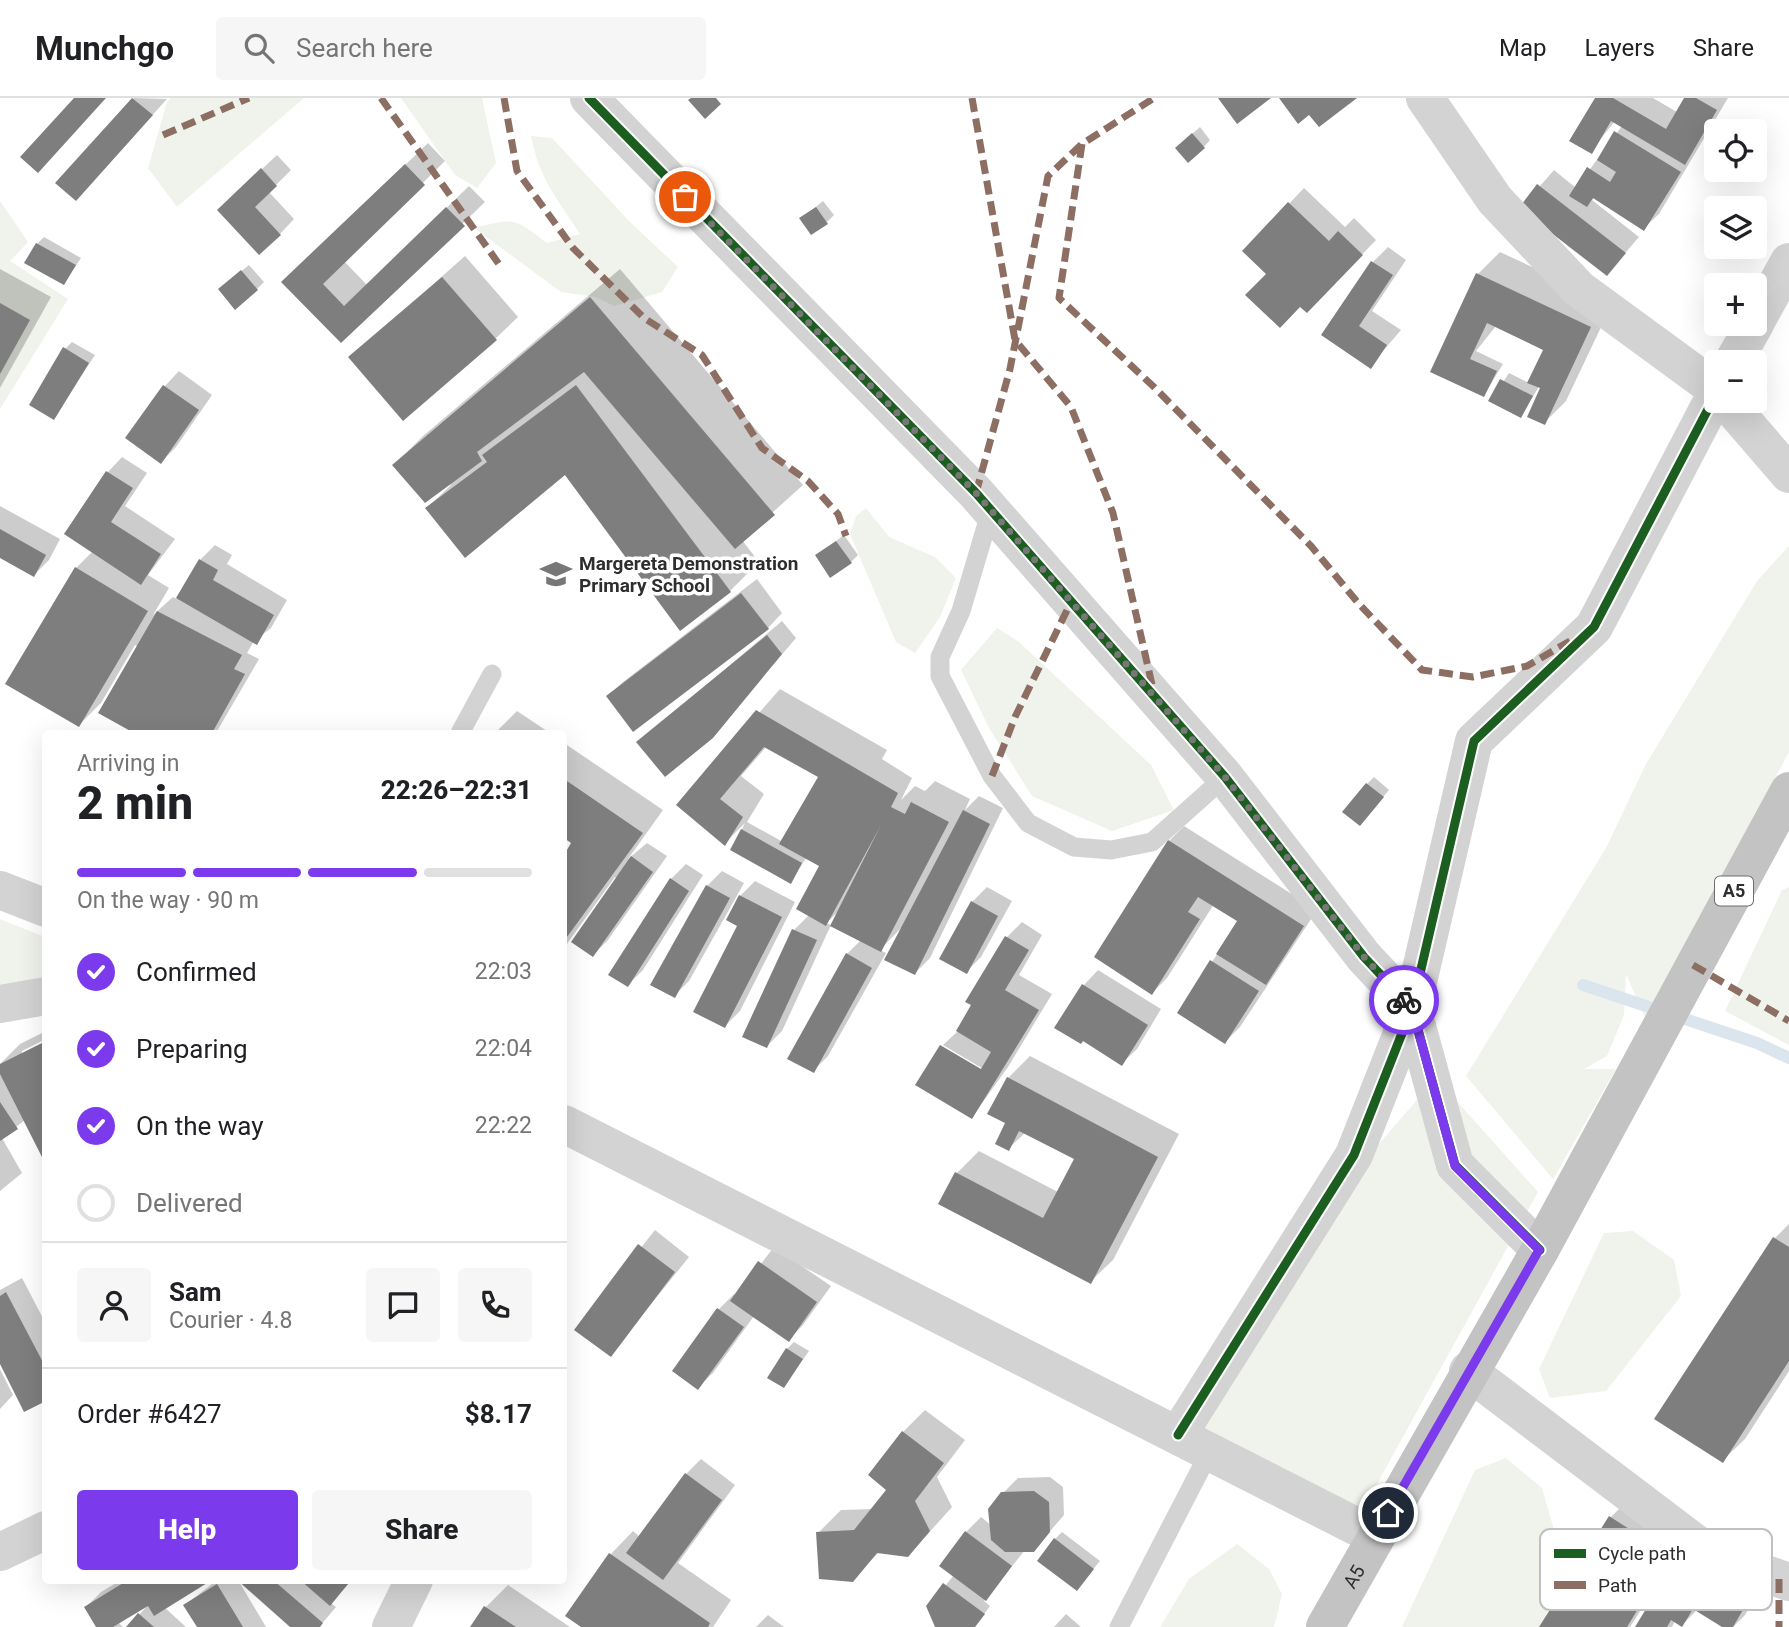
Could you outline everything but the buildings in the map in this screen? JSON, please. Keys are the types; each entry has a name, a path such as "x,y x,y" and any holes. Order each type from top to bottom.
{"highway":[{"name":"A5","path":"1325,1627 1539,1250 1789,791"}],"street":[{"path":"589,98 991,510 1225,777 1364,957 1412,1008 1455,1166 1539,1250"},
{"path":"1425,98 1495,200 1579,289 1704,381"},
{"path":"1767,301 1789,262"},
{"path":"1194,1443 1354,1155 1412,1008 1474,741 1594,627 1706,413"},
{"path":"1736,413 1789,474"},
{"path":"0,890 42,906"},
{"path":"0,1004 42,997"},
{"path":"567,1126 1375,1536"},
{"path":"1468,1371 1676,1529"},
{"path":"0,1552 42,1532"},
{"path":"1772,1576 1789,1582"},
{"path":"391,1627 412,1584"}],"lane":[{"path":"991,510 961,611 940,657 940,677 992,776 1028,823 1074,847 1111,850 1152,842 1225,777"},
{"path":"462,730 492,674"},
{"path":"1119,1627 1194,1443"}],"shaded area":[{"path":"171,98 304,98 177,207 148,168 167,102"},
{"path":"401,98 482,98 496,163 477,188 455,175"},
{"path":"531,136 552,138 631,223 678,267 662,292 614,306 596,297 561,292 474,228 498,222 513,222 527,228 547,243 580,234 544,176"},
{"path":"0,201 28,242 10,261 68,299 0,409"},
{"path":"866,508 889,537 935,557 956,578 940,617 915,653 896,642 850,534 856,516"},
{"path":"1789,546 1789,752 1646,1020 1626,974 1624,1015 1607,1056 1584,1069 1616,1069 1553,1179 1466,1076 1606,848 1646,764 1757,581"},
{"path":"997,628 1019,642 1151,765 1174,810 1112,831 1032,796 989,728 961,670"},
{"path":"1789,887 1789,1045 1725,1011 1782,890"},
{"path":"0,919 42,936 42,992 0,999"},
{"path":"1436,1078 1538,1192 1361,1513 1195,1429 1365,1160"},
{"path":"1633,1231 1674,1260 1681,1296 1606,1391 1550,1398 1539,1369 1604,1233"},
{"path":"1506,1458 1542,1488 1554,1529 1540,1529 1540,1610 1548,1610 1542,1627 1402,1627 1475,1470"},
{"path":"1237,1544 1269,1569 1282,1594 1274,1627 1160,1627 1189,1579"}],"waterway":[{"path":"1583,985 1757,1043 1789,1058"}],"marked path":[{"path":"163,135 249,98"},
{"path":"381,98 501,267"},
{"path":"504,98 517,171 573,248 644,318 702,355 762,448 808,481 838,514 846,536"},
{"path":"972,98 1015,340 1071,407 1113,513 1153,689"},
{"path":"976,493 1010,369 1048,176 1082,144 1154,98"},
{"path":"1082,144 1059,298 1154,387 1311,546 1359,604 1422,670 1473,677 1527,666 1570,641"},
{"path":"992,776 1015,717 1071,602"},
{"path":"1693,965 1789,1021"},
{"path":"1779,1579 1779,1627"}],"cycle path":[{"path":"589,98 976,493 1225,777 1364,957 1412,1008 1455,1165 1540,1250"},
{"path":"1178,1435 1354,1155 1412,1008 1474,741 1594,627 1706,413"}],"way so far":[{"path":"685,197 976,493 1225,777 1364,957 1404,1000"}],"place":[{"name":"Margereta Demonstration Primary School","path":"556,574"}],"route":[{"path":"1388,1513 1539,1250 1455,1166 1412,1008 1404,1000"}]}
